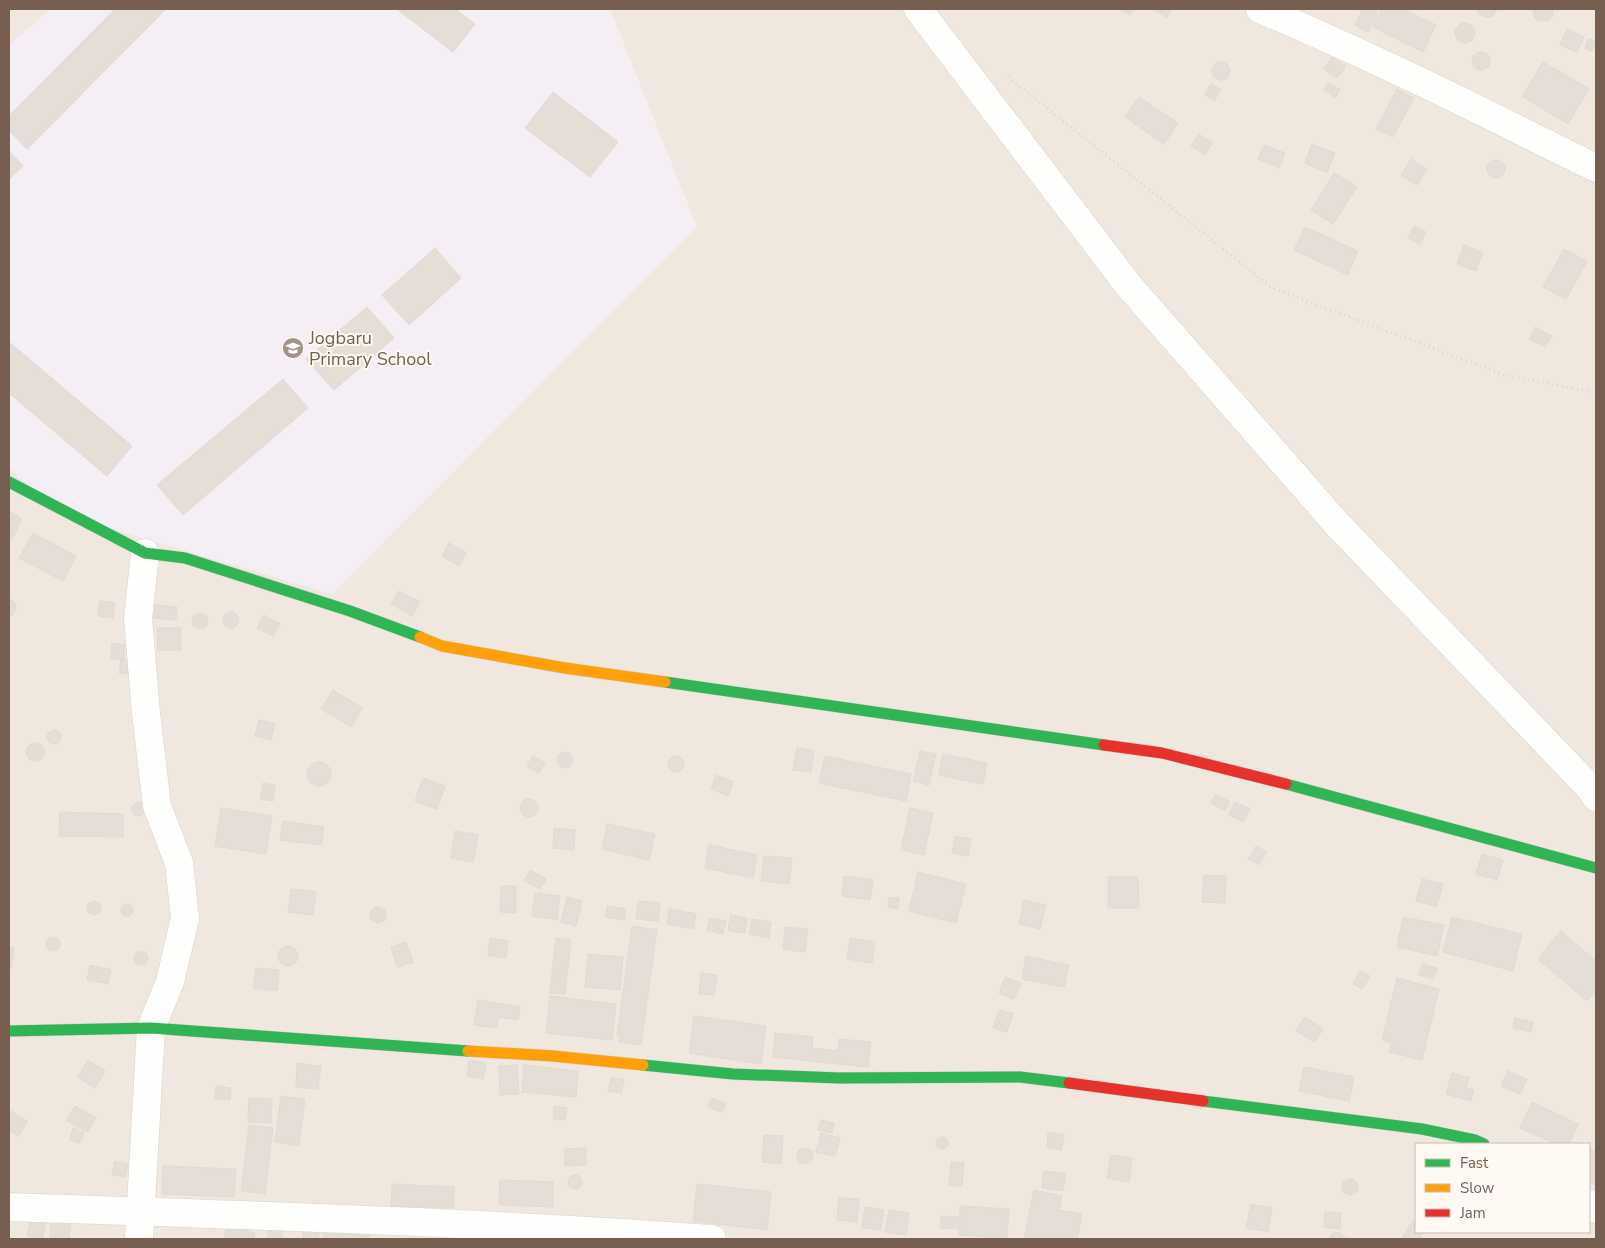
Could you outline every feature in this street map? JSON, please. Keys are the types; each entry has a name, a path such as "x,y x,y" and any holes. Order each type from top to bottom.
{"street":[{"path":"918,9 1129,286 1337,524 1583,781 1596,797"},
{"path":"1260,9 1463,103 1596,168"},
{"path":"9,482 145,552 186,558 350,611 442,646 565,668 1162,753 1345,799 1596,868"},
{"path":"138,1239 151,1028 170,982 185,918 179,864 157,806 146,713 138,619 145,552"},
{"path":"9,1031 151,1028 554,1056 733,1074 839,1078 1020,1077 1422,1129 1482,1143"},
{"path":"9,1206 275,1215 542,1228 712,1239"}],"path":[{"path":"1003,73 1272,288 1505,375 1596,393"}],"shaded area":[{"path":"9,9 1596,9 1596,1239 9,1239"},
{"name":"Jogbaru Primary School","path":"51,9 610,9 697,227 332,594 61,514 9,468 9,45"}],"building":[{"path":"115,9 166,9 27,149 9,130 9,116"},
{"path":"397,9 455,9 475,24 453,52"},
{"path":"1120,9 1133,9 1130,15"},
{"path":"1155,9 1172,9 1167,17"},
{"path":"1363,9 1371,9 1378,12 1368,32 1355,25"},
{"path":"1382,9 1403,9 1436,25 1423,52 1373,27"},
{"path":"1477,9 1497,10 1493,16 1486,17 1480,15"},
{"path":"1533,9 1553,9 1553,15 1549,20 1539,21 1534,17"},
{"path":"1461,23 1469,23 1475,29 1475,37 1469,43 1461,43 1455,37 1455,29"},
{"path":"1567,29 1584,37 1577,52 1560,45"},
{"path":"1588,39 1595,41 1592,51 1585,49"},
{"path":"1481,52 1489,57 1490,61 1485,69 1481,70 1473,65 1472,61 1477,53"},
{"path":"1332,57 1346,66 1337,78 1324,69"},
{"path":"1217,62 1225,62 1230,67 1228,78 1217,80 1212,75 1212,67"},
{"path":"1543,62 1589,89 1568,124 1522,96"},
{"path":"1329,82 1340,90 1335,98 1324,89"},
{"path":"1211,84 1221,90 1214,101 1204,94"},
{"path":"1397,89 1414,98 1393,137 1376,129"},
{"path":"553,92 618,142 590,177 525,128"},
{"path":"1139,97 1178,123 1164,144 1125,117"},
{"path":"1199,134 1212,143 1205,155 1191,146"},
{"path":"1312,144 1335,153 1327,172 1305,163"},
{"path":"1264,145 1285,153 1279,168 1258,159"},
{"path":"9,151 23,166 9,179"},
{"path":"1411,159 1427,169 1417,185 1401,175"},
{"path":"1496,160 1502,163 1505,169 1502,175 1496,178 1490,175 1487,169 1490,163"},
{"path":"1334,173 1357,187 1333,224 1311,210"},
{"path":"1414,226 1426,232 1420,245 1408,238"},
{"path":"1305,227 1358,251 1348,275 1294,250"},
{"path":"1464,245 1483,253 1476,271 1457,264"},
{"path":"435,248 461,278 409,325 382,295"},
{"path":"1564,249 1587,261 1566,299 1543,287"},
{"path":"367,307 394,338 334,390 306,359"},
{"path":"1535,327 1552,336 1545,347 1529,339"},
{"path":"9,342 132,446 107,476 9,393"},
{"path":"283,379 308,408 183,515 157,485"},
{"path":"9,511 22,519 12,539 9,538"},
{"path":"33,533 76,556 63,581 19,558"},
{"path":"449,543 466,553 459,566 442,556"},
{"path":"399,591 420,602 412,616 391,604"},
{"path":"9,598 16,604 16,610 9,617"},
{"path":"100,601 115,603 113,618 98,616"},
{"path":"155,605 177,607 176,620 154,618"},
{"path":"231,612 237,614 239,620 237,626 231,628 225,626 223,620 225,614"},
{"path":"200,613 206,615 208,621 206,627 200,629 194,627 192,621 194,615"},
{"path":"264,615 280,624 273,636 257,628"},
{"path":"157,628 181,628 181,650 158,650"},
{"path":"112,643 125,645 123,660 111,658"},
{"path":"121,659 133,661 132,674 119,673"},
{"path":"333,690 362,708 351,727 321,709"},
{"path":"259,720 275,724 271,740 255,736"},
{"path":"54,730 59,732 61,737 59,742 54,744 49,742 47,737 49,732"},
{"path":"35,743 41,746 44,752 41,758 35,761 29,758 26,752 29,746"},
{"path":"797,748 814,751 811,772 793,770"},
{"path":"920,751 936,754 929,785 913,781"},
{"path":"565,752 571,754 573,760 571,766 565,768 559,766 557,760 559,754"},
{"path":"943,754 987,763 983,784 939,775"},
{"path":"533,756 545,763 539,773 527,766"},
{"path":"676,756 684,764 676,772 668,764"},
{"path":"825,756 911,774 906,801 819,783"},
{"path":"319,762 328,765 331,774 328,783 319,786 310,783 307,774 310,765"},
{"path":"716,775 733,782 728,796 711,789"},
{"path":"423,778 445,786 437,809 415,801"},
{"path":"263,783 275,785 273,801 260,799"},
{"path":"1216,794 1230,802 1225,811 1211,803"},
{"path":"529,799 537,804 538,808 533,816 529,817 521,812 520,808 525,800"},
{"path":"139,802 144,804 146,809 144,814 139,816 134,814 132,809 134,804"},
{"path":"1235,802 1250,809 1243,822 1228,814"},
{"path":"221,808 272,816 266,854 215,846"},
{"path":"910,808 933,813 924,855 901,850"},
{"path":"60,812 123,814 123,837 59,836"},
{"path":"283,821 324,827 321,845 280,840"},
{"path":"607,824 655,834 649,860 602,849"},
{"path":"554,828 575,830 574,850 553,848"},
{"path":"455,831 478,835 473,862 451,858"},
{"path":"955,836 971,839 968,856 952,853"},
{"path":"709,845 757,855 753,878 705,868"},
{"path":"1256,846 1266,852 1259,865 1248,859"},
{"path":"1482,854 1503,860 1497,880 1476,874"},
{"path":"764,856 792,858 789,884 761,881"},
{"path":"530,870 546,879 540,889 524,881"},
{"path":"918,872 966,884 956,923 909,911"},
{"path":"1204,875 1226,876 1225,903 1202,902"},
{"path":"844,876 873,880 870,900 842,896"},
{"path":"1108,877 1138,877 1139,908 1108,908"},
{"path":"1422,879 1443,884 1437,906 1416,901"},
{"path":"501,886 516,886 516,913 500,912"},
{"path":"291,889 316,892 313,915 288,912"},
{"path":"535,893 560,896 557,920 532,916"},
{"path":"567,897 582,901 576,926 561,922"},
{"path":"889,897 899,898 898,909 888,907"},
{"path":"1024,900 1046,905 1040,929 1019,924"},
{"path":"94,901 99,903 101,908 99,913 94,915 89,913 87,908 89,903"},
{"path":"638,901 660,903 658,921 636,919"},
{"path":"129,904 132,905 132,915 125,916 122,915 121,908 122,905"},
{"path":"607,906 626,909 624,920 606,917"},
{"path":"378,907 384,909 386,915 384,921 378,923 372,921 370,915 372,909"},
{"path":"669,909 696,914 694,929 667,924"},
{"path":"731,915 747,918 745,933 728,930"},
{"path":"1403,917 1444,925 1437,956 1397,947"},
{"path":"1452,917 1522,934 1513,971 1443,952"},
{"path":"710,918 726,921 723,934 707,930"},
{"path":"752,919 771,922 769,938 749,934"},
{"path":"632,926 657,930 641,1045 619,1042 620,1035 617,1035"},
{"path":"785,927 808,929 805,952 783,949"},
{"path":"1561,931 1596,961 1596,991 1587,1001 1538,959"},
{"path":"53,937 58,939 60,944 58,949 53,951 48,949 46,944 48,939"},
{"path":"490,938 508,941 506,958 488,955"},
{"path":"556,938 571,940 565,994 550,993"},
{"path":"850,938 875,942 872,963 847,959"},
{"path":"406,942 413,962 397,967 391,947"},
{"path":"288,946 295,949 298,956 295,963 288,966 281,963 278,956 281,949"},
{"path":"9,947 14,948 11,969 9,968"},
{"path":"141,951 146,953 148,958 146,963 141,965 136,963 134,958 136,953"},
{"path":"588,954 623,957 620,990 585,987"},
{"path":"1026,956 1069,965 1064,987 1022,979"},
{"path":"1422,964 1437,968 1434,979 1419,975"},
{"path":"90,965 111,970 108,984 87,980"},
{"path":"256,968 279,970 277,991 253,988"},
{"path":"1360,971 1370,976 1362,989 1353,984"},
{"path":"701,973 717,975 714,995 699,994"},
{"path":"1005,977 1021,983 1014,999 999,993"},
{"path":"1397,978 1439,989 1422,1060 1389,1052 1392,1043 1382,1040"},
{"path":"550,996 616,1004 612,1040 546,1033"},
{"path":"478,1000 520,1007 518,1020 498,1017 497,1028 474,1025"},
{"path":"999,1010 1013,1014 1007,1032 993,1028"},
{"path":"694,1016 766,1026 761,1064 689,1053"},
{"path":"1305,1017 1323,1029 1315,1042 1296,1031"},
{"path":"1515,1018 1533,1022 1531,1032 1513,1028"},
{"path":"775,1033 813,1037 812,1048 838,1051 839,1039 871,1042 868,1067 773,1057"},
{"path":"88,1060 105,1071 95,1088 78,1077"},
{"path":"469,1060 486,1063 483,1079 467,1076"},
{"path":"297,1063 321,1066 318,1089 296,1087"},
{"path":"517,1065 519,1094 500,1095 499,1066"},
{"path":"524,1065 578,1071 576,1097 522,1092"},
{"path":"1304,1067 1354,1077 1349,1101 1299,1091"},
{"path":"1508,1071 1527,1079 1520,1094 1501,1086"},
{"path":"1452,1073 1469,1078 1466,1088 1474,1090 1471,1101 1446,1094"},
{"path":"611,1077 624,1080 621,1093 608,1091"},
{"path":"216,1086 231,1088 230,1100 215,1099"},
{"path":"281,1096 305,1099 299,1146 275,1142"},
{"path":"249,1098 272,1099 271,1123 248,1122"},
{"path":"711,1098 726,1103 722,1112 708,1107"},
{"path":"1532,1102 1578,1124 1569,1143 1553,1143 1520,1128"},
{"path":"75,1106 96,1118 87,1132 66,1120"},
{"path":"554,1106 567,1108 565,1120 553,1119"},
{"path":"12,1111 28,1122 18,1136 9,1130 9,1116"},
{"path":"821,1120 834,1123 832,1133 818,1130"},
{"path":"249,1125 273,1128 265,1194 241,1191"},
{"path":"73,1128 84,1132 80,1143 70,1140"},
{"path":"1048,1132 1064,1135 1061,1150 1047,1147"},
{"path":"821,1133 840,1138 835,1156 816,1152"},
{"path":"764,1135 783,1136 781,1164 762,1162"},
{"path":"940,1137 944,1137 948,1143 944,1149 940,1149 936,1145 936,1141"},
{"path":"586,1148 586,1165 565,1166 565,1149"},
{"path":"805,1148 813,1156 805,1164 797,1156"},
{"path":"1590,1148 1596,1153 1596,1185 1590,1181"},
{"path":"1111,1155 1132,1158 1129,1182 1107,1178"},
{"path":"115,1161 128,1164 125,1177 112,1175"},
{"path":"951,1162 964,1163 962,1186 949,1185"},
{"path":"163,1166 236,1169 234,1197 162,1194"},
{"path":"1044,1171 1066,1174 1063,1191 1042,1188"},
{"path":"575,1175 580,1177 582,1182 580,1187 575,1189 570,1187 568,1182 570,1177"},
{"path":"1350,1179 1356,1181 1358,1187 1356,1193 1350,1195 1344,1193 1342,1187 1344,1181"},
{"path":"500,1180 553,1182 553,1207 499,1205"},
{"path":"392,1184 454,1187 453,1208 391,1206"},
{"path":"697,1184 771,1192 767,1230 693,1221"},
{"path":"1034,1190 1062,1196 1059,1210 1082,1214 1077,1239 1024,1239"},
{"path":"839,1198 859,1199 857,1222 837,1220"},
{"path":"1251,1204 1272,1208 1268,1232 1246,1228"},
{"path":"960,1206 1009,1209 1007,1238 959,1235 960,1229 940,1228 941,1216 960,1217"},
{"path":"865,1207 884,1210 881,1230 862,1228"},
{"path":"889,1210 909,1213 906,1235 885,1232"},
{"path":"1325,1212 1341,1213 1340,1229 1324,1227"},
{"path":"31,1218 46,1221 42,1239 27,1236"},
{"path":"52,1218 71,1220 69,1239 50,1237"},
{"path":"1413,1221 1415,1222 1415,1233 1423,1233 1419,1239 1408,1239 1403,1236"},
{"path":"268,1224 282,1224 282,1239 268,1239"},
{"path":"227,1227 255,1233 254,1239 224,1239"},
{"path":"303,1230 319,1232 318,1239 303,1239"},
{"path":"324,1231 370,1236 369,1239 323,1239"},
{"path":"1335,1233 1341,1233 1347,1239 1328,1239"}],"traffic: fast":[{"path":"9,482 145,553 185,558 350,611 420,637"},
{"path":"665,682 1104,745"},
{"path":"1286,784 1596,868"},
{"path":"9,1031 151,1028 468,1051"},
{"path":"643,1065 733,1074 839,1078 1020,1077 1069,1083"},
{"path":"1203,1101 1422,1129 1482,1143"}],"traffic: slow":[{"path":"420,637 442,646 565,668 665,682"},
{"path":"468,1051 553,1056 643,1065"}],"traffic: jam":[{"path":"1104,745 1162,753 1286,784"},
{"path":"1069,1083 1203,1101"}],"place":[{"name":"Jogbaru Primary School","path":"293,348"}]}
